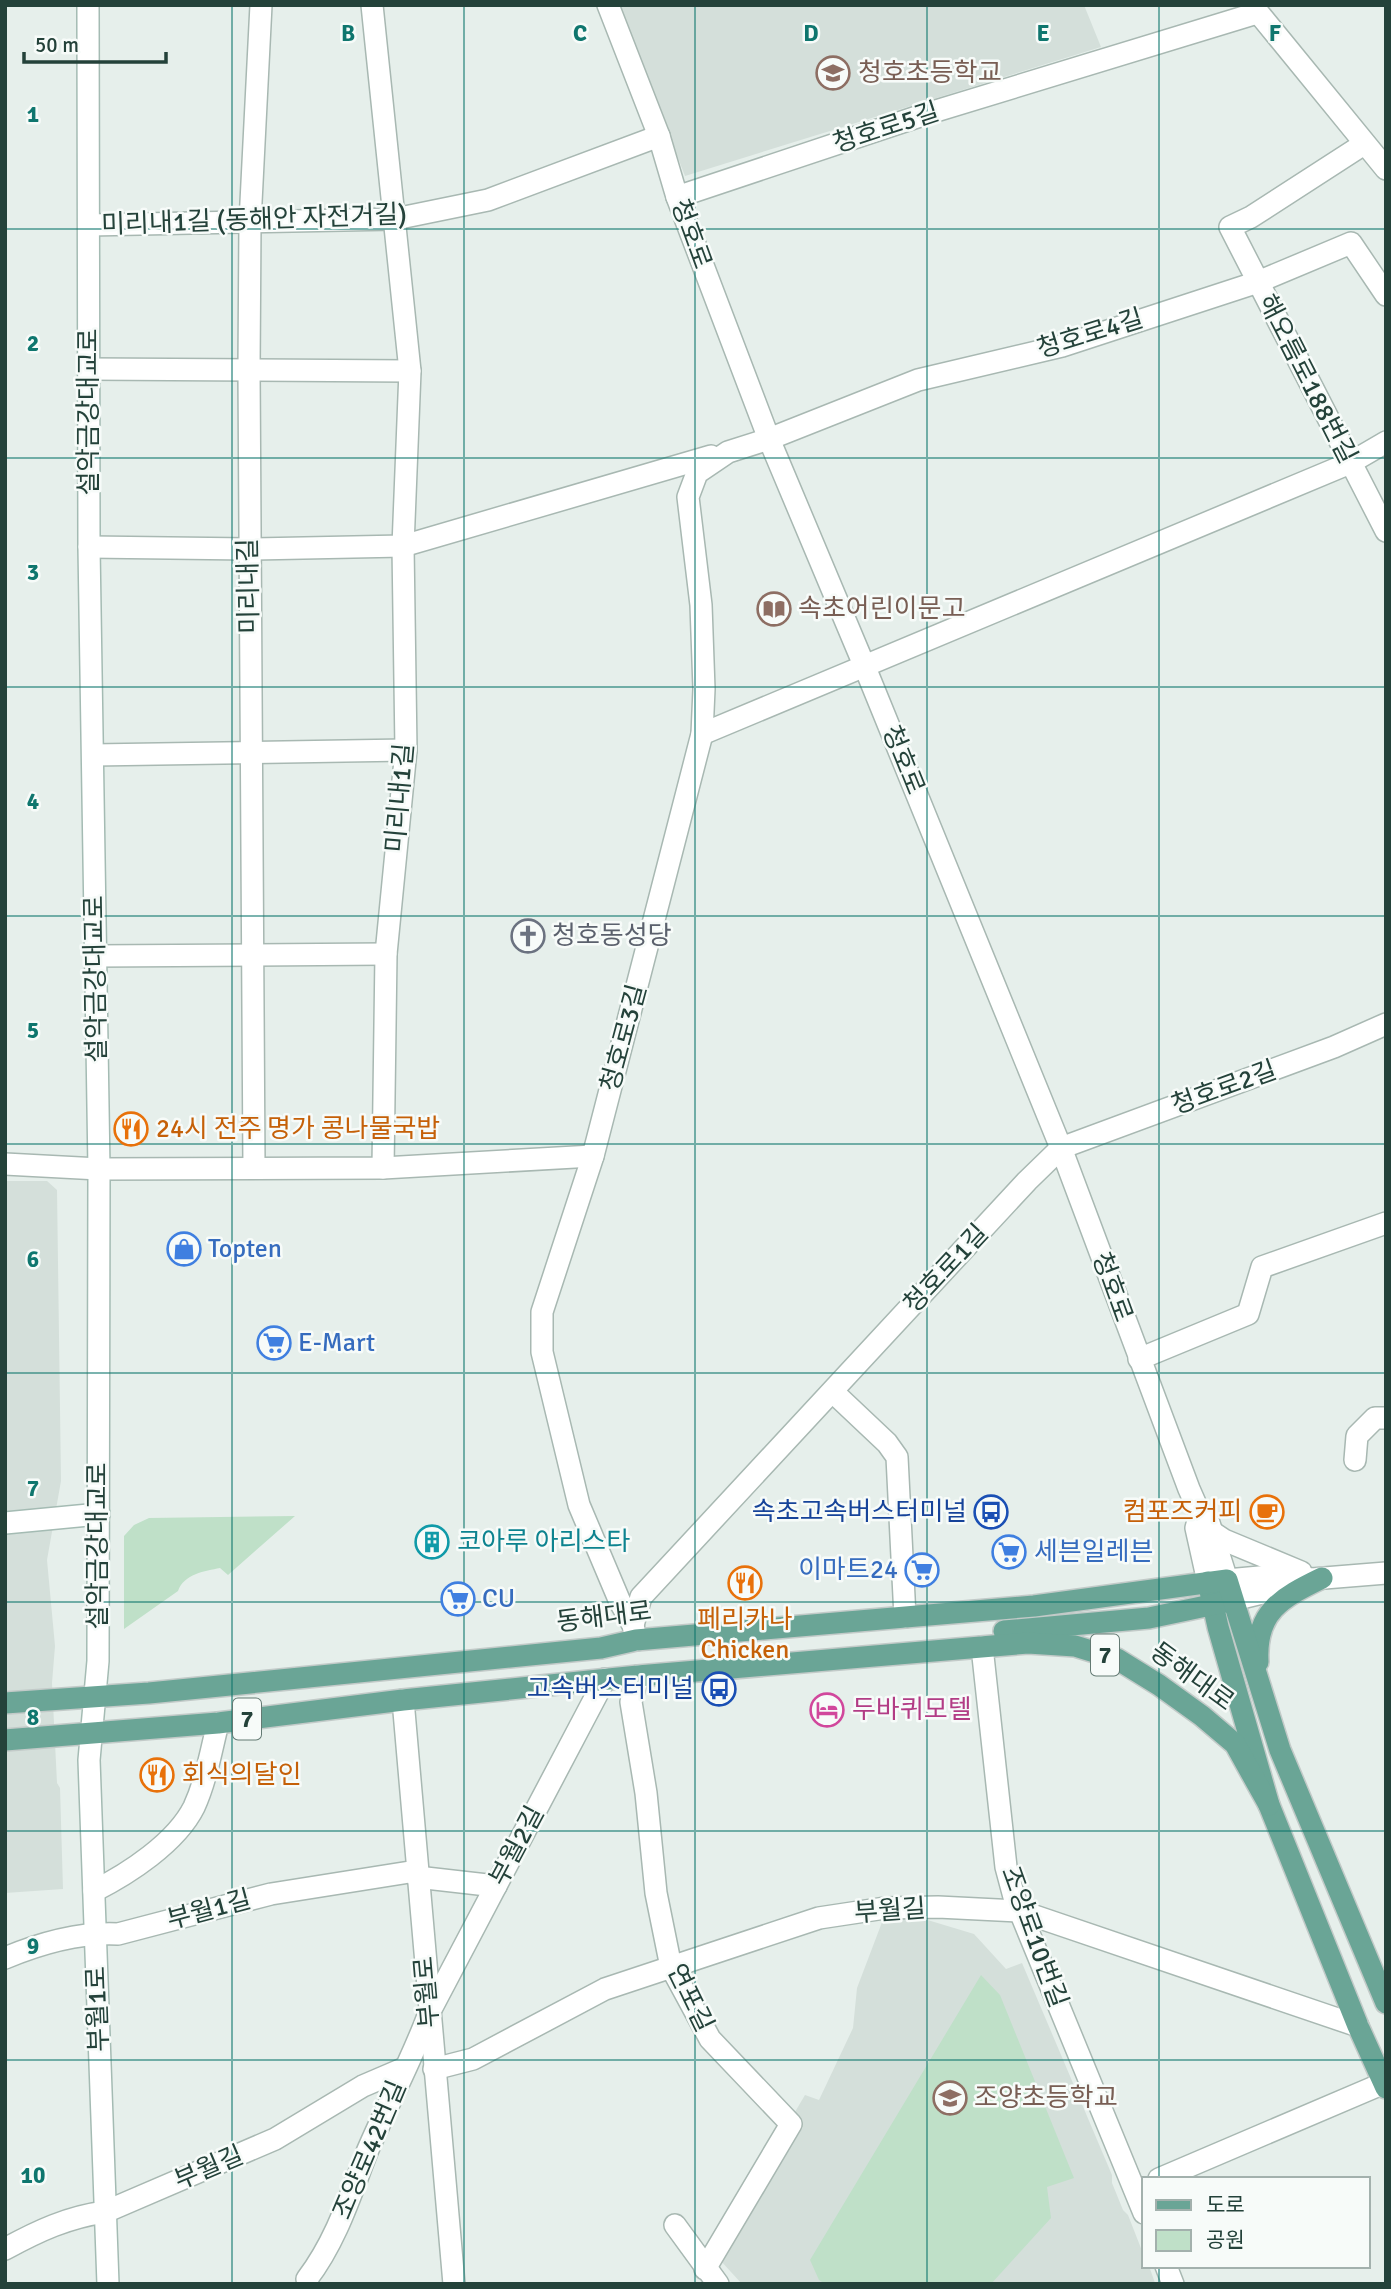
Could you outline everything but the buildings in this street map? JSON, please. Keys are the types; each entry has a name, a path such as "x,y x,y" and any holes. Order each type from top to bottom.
{"main road":[{"path":"1260,1689 1257,1641 1261,1628 1275,1606 1311,1579"},
{"name":"동해대로","path":"5,1703 149,1693 601,1648 634,1632 905,1617 1220,1592"},
{"name":"동해대로","path":"879,1656 941,1637 1149,1618 1220,1592"},
{"name":"동해대로","path":"1220,1592 1260,1689 1280,1750 1386,2003"},
{"name":"동해대로","path":"1220,1592 1269,1805"},
{"path":"634,1632 638,1676"},
{"name":"동해대로","path":"5,1740 218,1723 403,1700 638,1676 1028,1643 1075,1646 1117,1659 1160,1685 1235,1744 1269,1805 1385,2086"}],"street":[{"name":"설악금강대교로","path":"88,5 89,547 99,1169 98,1661 90,1733"},
{"name":"미리내길","path":"254,1167 248,370 250,222 261,5"},
{"name":"미리내1길","path":"372,5 410,371 403,546 406,750 386,954 383,1168"},
{"name":"청호로","path":"608,5 659,136 677,197 769,439 1060,1148 1139,1359 1206,1523 1196,1528 1220,1592"},
{"path":"1254,9 1386,169"},
{"name":"청호로5길","path":"677,197 1254,9"},
{"name":"미리내1길 (동해안 자전거길)","path":"89,225 395,219 488,200 659,136"},
{"name":"해오름로188번길","path":"1364,144 1251,217 1230,226 1386,531"},
{"name":"청호로4길","path":"769,439 918,380 1062,346 1258,282 1351,243 1386,295"},
{"path":"88,369 410,371"},
{"name":"청호로3길","path":"634,1632 579,1505 541,1352 542,1312 593,1156 702,734 704,689 701,605 688,497 697,473 728,452 769,439"},
{"path":"702,734 1350,463 1386,442"},
{"path":"89,547 248,549 403,546 728,452"},
{"path":"93,755 406,750"},
{"path":"95,956 386,954"},
{"name":"청호로2길","path":"1060,1148 1334,1047 1386,1024"},
{"name":"청호로1길","path":"634,1632 641,1597 1060,1148"},
{"path":"5,1164 99,1169 383,1168 593,1156"},
{"path":"1139,1359 1248,1314 1262,1267 1386,1223"},
{"path":"833,1392 887,1443 897,1457 905,1617"},
{"path":"1355,1460 1357,1436 1375,1419 1386,1418"},
{"path":"5,1523 99,1514"},
{"path":"1206,1523 1224,1540 1297,1569 1311,1579"},
{"path":"1220,1592 1283,1588 1311,1579 1386,1573"},
{"name":"조양로10번길","path":"982,1647 1006,1867 1014,1897 1139,2187"},
{"name":"연포길","path":"638,1676 631,1702 646,1793 656,1893 671,1967 710,2039 791,2124 711,2276 675,2225"},
{"name":"부월2길","path":"429,2012 605,1679"},
{"name":"부월로","path":"403,1700 416,1874 454,2284"},
{"path":"94,1891 136,1866 185,1822 202,1784 218,1723"},
{"name":"부월1로","path":"90,1733 108,2284"},
{"name":"부월1길","path":"5,1958 37,1944 96,1933 118,1934 271,1894 416,1874 496,1886"},
{"name":"부월길","path":"434,2068 473,2059 605,1989 819,1918 886,1908 938,1907 1020,1911 1358,2026"},
{"name":"조양로42번길","path":"306,2282 340,2223 368,2151 429,2012"},
{"name":"부월길","path":"5,2249 39,2230 81,2215 105,2212 275,2139 363,2086 405,2068"},
{"name":"동해대로","path":"1164,2177 1385,2086"}],"shaded area":[{"name":"청호초등학교","path":"619,5 1084,5 1101,47 685,176"},
{"path":"5,1181 47,1181 57,1190 61,1481 47,1560 55,1646 52,1683 57,1783 60,1788 63,1889 5,1893"},
{"name":"조양초등학교","path":"901,1912 974,1934 1006,1969 1022,1963 1112,2175 1112,2183 1123,2210 1128,2215 1142,2251 1142,2268 1150,2268 1155,2283 742,2284 720,2260 803,2127 795,2125 792,2117 805,2095 819,2100 853,2028 857,1988 884,1917"}],"green space":[{"path":"295,1516 228,1575 220,1568 190,1577 178,1591 124,1629 124,1536 134,1525 149,1518"},
{"path":"981,1975 1000,1995 1074,2178 1047,2187 1051,2218 991,2284 825,2284 819,2280 810,2260"}],"place":[{"name":"청호초등학교","path":"833,73"},
{"name":"속초어린이문고","path":"774,609"},
{"name":"청호동성당","path":"528,936"},
{"name":"24시 전주 명가 콩나물국밥","path":"131,1129"},
{"name":"Topten","path":"184,1249"},
{"name":"E-Mart","path":"274,1343"},
{"name":"속초고속버스터미널","path":"991,1512"},
{"name":"컴포즈커피","path":"1267,1512"},
{"name":"코아루 아리스타","path":"432,1542"},
{"name":"세븐일레븐","path":"1009,1552"},
{"name":"이마트24","path":"922,1570"},
{"name":"페리카나 Chicken","path":"745,1583"},
{"name":"CU","path":"458,1599"},
{"name":"고속버스터미널","path":"719,1689"},
{"name":"두바퀴모텔","path":"827,1710"},
{"name":"회식의달인","path":"157,1775"},
{"name":"조양초등학교","path":"950,2098"}]}
